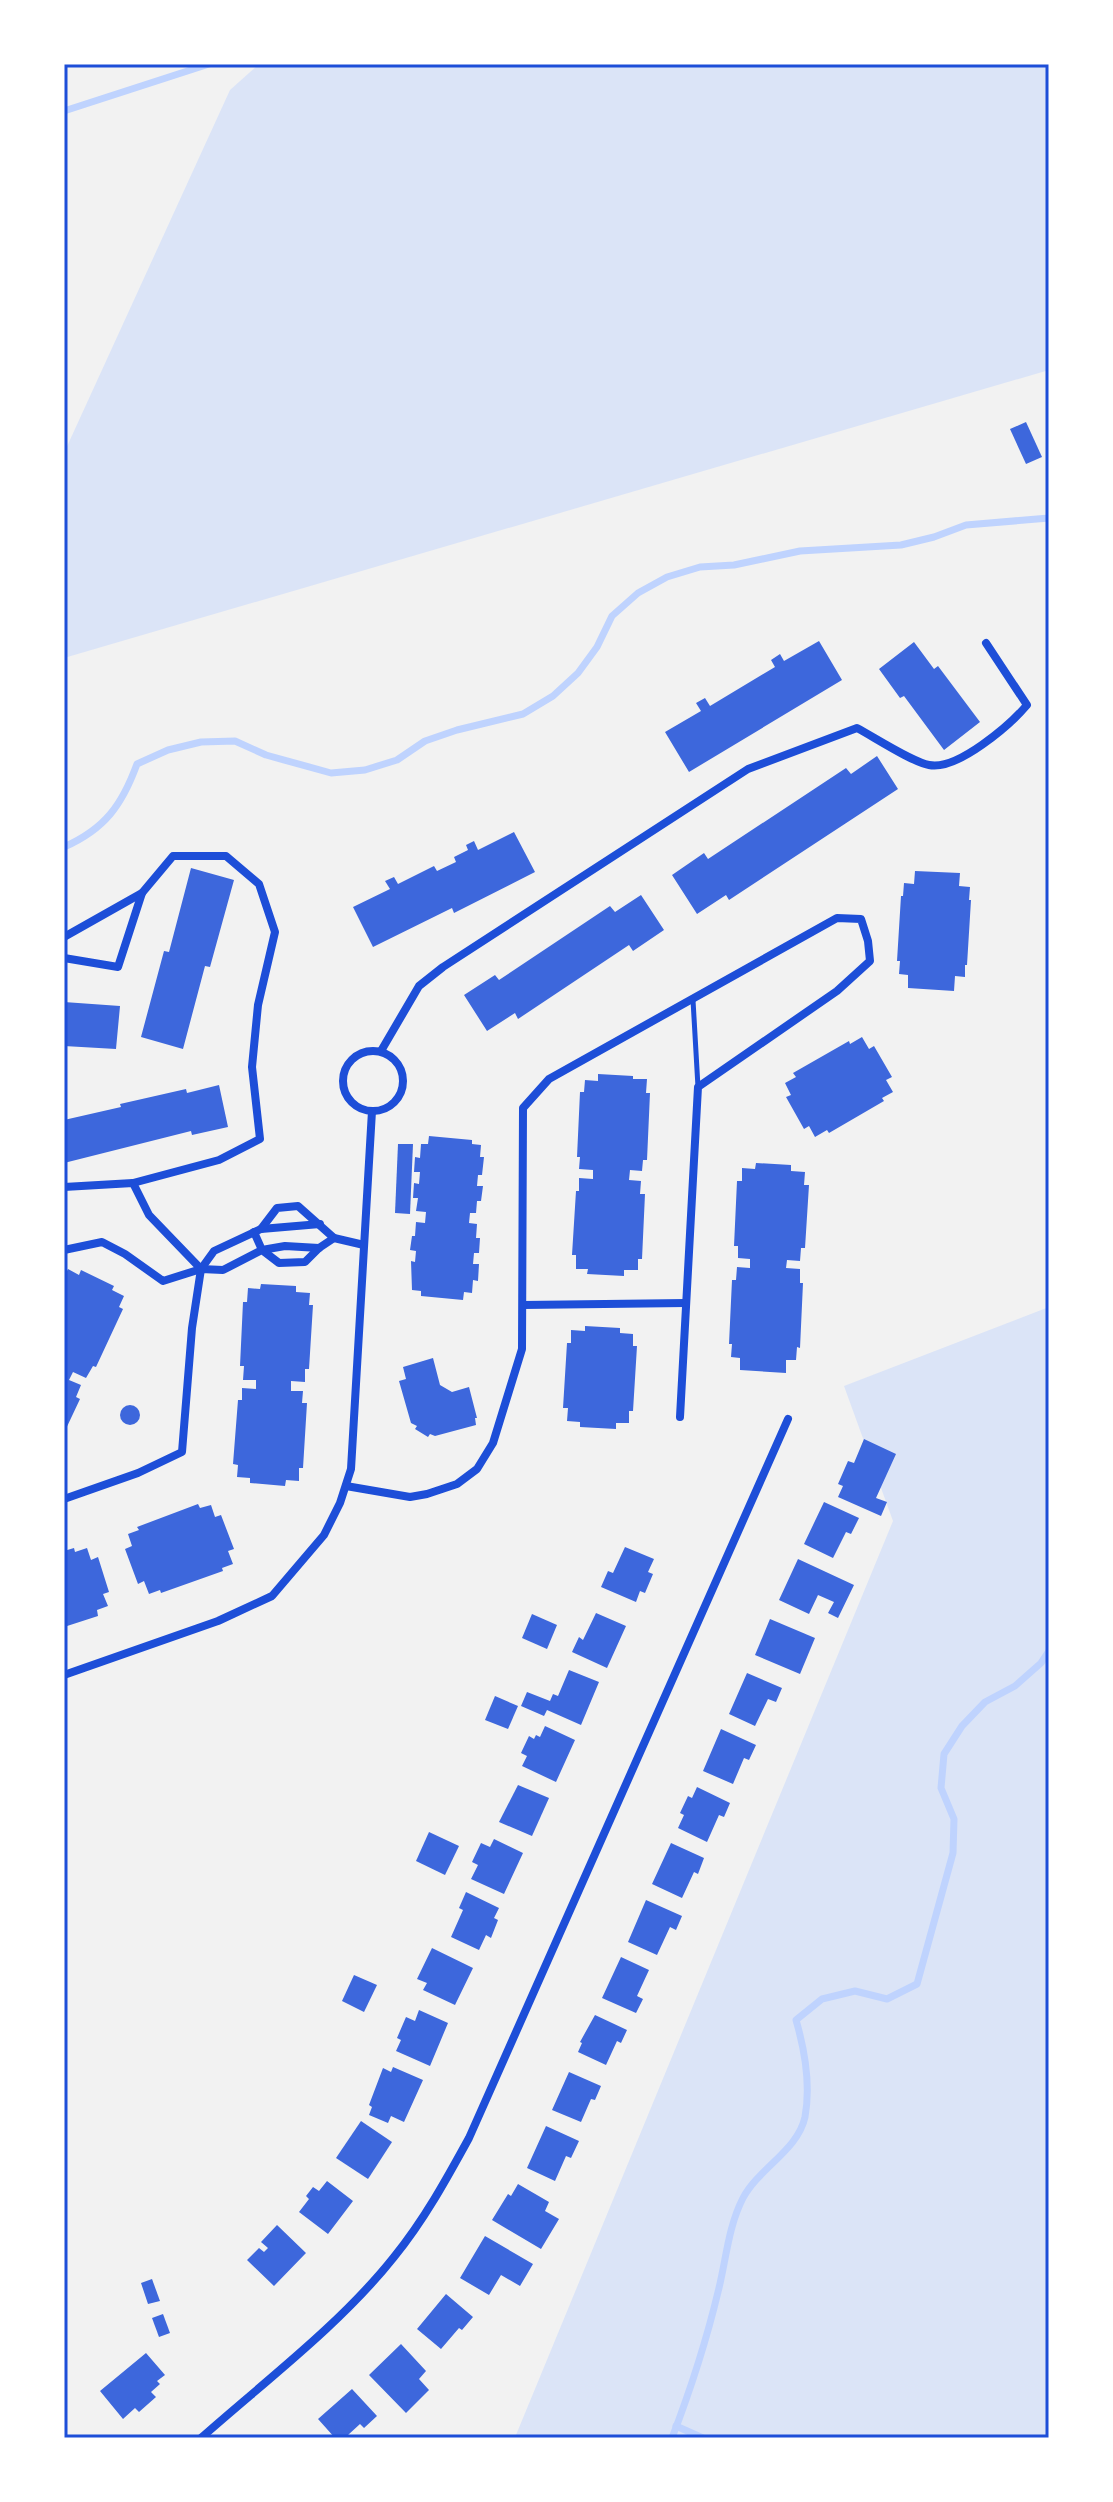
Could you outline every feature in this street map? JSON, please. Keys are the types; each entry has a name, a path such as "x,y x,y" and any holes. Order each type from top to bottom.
{"street":[{"path":"381,1051 419,986 443,967 748,769 857,728 929,766 948,763 976,748 1015,720 1027,705 986,643"},
{"path":"64,937 142,893 173,856 226,856 259,884 275,932 258,1005 252,1067 260,1139 219,1160 133,1183 64,1187"},
{"path":"64,958 118,967 142,893"},
{"path":"346,1486 410,1497 457,1484 477,1469 493,1443 522,1349 523,1108 549,1079 837,918 861,919 870,961 837,991 698,1087 680,1417"},
{"path":"369,1051 381,1051 399,1064 403,1078 401,1093 392,1105 372,1111 355,1105 348,1098 344,1071 354,1057 369,1051"},
{"path":"64,1675 218,1621 272,1596 324,1535 351,1469 372,1111"},
{"path":"133,1183 149,1215 201,1269"},
{"path":"257,1230 277,1208 298,1206 334,1238 364,1245"},
{"path":"64,1499 138,1473 182,1452 192,1328 201,1269 214,1251 257,1230 320,1224"},
{"path":"257,1230 262,1250 279,1263 305,1262 334,1238"},
{"path":"64,1250 102,1242 163,1281 201,1269 223,1270 262,1250 285,1246 319,1248"},
{"path":"523,1305 686,1303"},
{"path":"201,2438 351,2305 393,2259 432,2206 469,2138 788,1419"}],"lane":[{"path":"693,999 698,1087"}],"shaded area":[{"path":"259,64 1049,64 1049,370 64,658 64,453 230,90"},
{"path":"1049,1307 1049,2438 511,2438 516,2435 893,1521 844,1386"}],"building":[{"path":"1026,422 1042,457 1026,464 1010,429"},
{"path":"819,641 842,680 689,772 665,732 701,711 696,703 705,698 710,706 775,667 771,660 780,654 784,661"},
{"path":"914,642 934,669 938,666 980,722 944,750 904,696 900,698 879,669"},
{"path":"877,756 898,789 729,900 726,895 697,914 672,875 704,853 708,859 846,768 851,774"},
{"path":"514,832 535,872 454,913 452,908 373,947 353,907 390,889 385,881 394,877 398,884 434,866 437,871 456,862 454,857 468,850 466,845 474,841 478,850"},
{"path":"191,868 234,880 210,967 205,966 183,1049 141,1037 164,951 169,952"},
{"path":"915,871 960,873 959,886 970,887 967,965 965,977 955,976 954,991 908,988 908,975 899,974 901,896 904,883 914,884"},
{"path":"641,895 664,930 633,951 629,945 518,1019 515,1013 487,1031 464,995 495,975 499,980 610,906 615,912"},
{"path":"64,1002 120,1006 116,1049 64,1046"},
{"path":"862,1037 869,1049 874,1046 892,1077 886,1080 893,1092 882,1098 884,1101 829,1133 827,1130 815,1137 809,1126 804,1129 786,1097 791,1095 785,1083 796,1077 793,1073 849,1041 850,1044"},
{"path":"598,1074 647,1079 646,1093 650,1093 647,1160 643,1160 642,1171 630,1170 629,1180 641,1181 640,1194 645,1194 642,1259 638,1259 638,1270 624,1270 624,1276 587,1274 588,1269 576,1269 576,1255 572,1255 579,1178 593,1179 593,1170 579,1169 580,1157 577,1157 580,1092 584,1092 585,1080 598,1081"},
{"path":"219,1085 228,1127 192,1135 191,1131 64,1163 64,1120 186,1089 187,1093"},
{"path":"429,1136 472,1140 472,1144 481,1145 480,1157 484,1157 477,1186 483,1186 481,1201 477,1201 476,1213 470,1213 469,1223 477,1224 476,1238 480,1238 479,1253 474,1253 473,1264 479,1264 478,1281 473,1280 472,1293 464,1292 463,1300 421,1296 421,1291 412,1290 411,1261 415,1262 416,1251 410,1250 412,1236 415,1236 416,1222 425,1223 426,1212 416,1211 418,1198 413,1198 414,1183 419,1184 420,1172 414,1172 415,1157 420,1158 421,1144 428,1144"},
{"path":"398,1144 413,1144 410,1214 395,1213"},
{"path":"756,1163 791,1165 791,1171 805,1172 804,1185 809,1185 805,1248 801,1248 800,1261 787,1260 786,1268 800,1269 800,1283 803,1283 800,1348 797,1347 796,1360 786,1360 786,1373 740,1370 740,1358 731,1357 732,1344 729,1344 732,1280 736,1280 737,1267 750,1268 750,1259 738,1258 738,1246 734,1246 737,1181 742,1181 742,1168 755,1169"},
{"path":"68,1269 79,1275 81,1270 114,1286 112,1290 124,1296 119,1307 123,1309 96,1367 93,1366 86,1378 73,1372 69,1380 81,1385 76,1397 80,1399 64,1433 64,1277"},
{"path":"261,1284 296,1286 296,1292 310,1293 309,1305 313,1305 309,1369 305,1369 305,1382 291,1381 291,1391 303,1391 302,1403 307,1403 303,1468 299,1468 299,1481 286,1480 285,1486 250,1483 250,1478 237,1477 238,1465 233,1464 238,1400 242,1400 242,1388 256,1389 256,1380 243,1380 244,1366 240,1366 243,1302 247,1302 248,1288 260,1289"},
{"path":"585,1326 620,1328 620,1333 633,1334 633,1346 637,1346 633,1411 629,1411 629,1423 616,1423 616,1429 580,1427 580,1422 567,1421 568,1408 563,1408 567,1343 571,1343 571,1330 585,1331"},
{"path":"433,1358 440,1385 452,1392 469,1387 476,1425 435,1436 430,1434 428,1437 411,1423 399,1381 406,1379 403,1367"},
{"path":"126,1405 134,1405 140,1415 134,1425 126,1425 120,1419 120,1411"},
{"path":"864,1439 896,1454 876,1498 887,1502 881,1516 838,1497 843,1486 838,1484 848,1461 854,1463"},
{"path":"824,1502 859,1518 851,1534 846,1532 833,1558 804,1544"},
{"path":"198,1504 200,1508 211,1505 215,1517 221,1515 234,1549 228,1551 233,1564 222,1568 223,1571 161,1593 160,1590 149,1594 144,1581 138,1584 125,1549 132,1546 128,1534 139,1530 137,1527"},
{"path":"625,1547 654,1559 648,1572 653,1574 645,1593 640,1591 636,1602 601,1587 608,1571 613,1573"},
{"path":"74,1548 75,1552 87,1548 91,1560 98,1557 109,1592 103,1594 108,1606 97,1610 98,1616 64,1627 64,1551"},
{"path":"798,1559 854,1585 838,1618 828,1613 834,1602 818,1595 809,1614 779,1600"},
{"path":"596,1613 626,1626 607,1668 572,1652 579,1637 583,1640"},
{"path":"532,1614 557,1625 547,1649 522,1638"},
{"path":"770,1619 815,1638 800,1674 755,1655"},
{"path":"569,1670 599,1682 581,1725 547,1710 544,1716 521,1706 527,1692 550,1701 553,1694 558,1696"},
{"path":"747,1673 782,1688 776,1702 768,1699 755,1726 729,1714"},
{"path":"495,1696 518,1706 508,1729 485,1720"},
{"path":"545,1726 575,1740 556,1782 522,1766 527,1756 521,1753 529,1736 534,1739 536,1735 540,1737"},
{"path":"721,1729 756,1745 749,1760 744,1758 733,1784 703,1771"},
{"path":"518,1785 549,1798 532,1836 499,1822"},
{"path":"697,1787 730,1803 724,1817 719,1815 707,1842 678,1828 684,1815 680,1813 688,1796 692,1798"},
{"path":"429,1832 459,1846 445,1875 416,1861"},
{"path":"494,1839 523,1853 504,1894 471,1879 478,1865 472,1862 481,1843 490,1847"},
{"path":"671,1843 704,1858 698,1874 694,1872 682,1898 652,1884"},
{"path":"466,1892 499,1908 491,1938 486,1935 479,1950 451,1937 463,1910 459,1908"},
{"path":"646,1900 682,1916 676,1930 670,1927 657,1955 628,1942"},
{"path":"432,1948 473,1968 455,2005 423,1990 427,1983 417,1979"},
{"path":"621,1957 649,1970 637,1996 643,1999 636,2013 602,1998"},
{"path":"354,1975 377,1985 364,2012 342,2001"},
{"path":"419,2010 448,2023 430,2066 396,2051 401,2040 397,2038 406,2017 415,2021"},
{"path":"595,2015 627,2030 621,2043 617,2041 606,2065 578,2052"},
{"path":"393,2067 423,2080 404,2122 391,2116 388,2123 369,2115 372,2107 369,2105 383,2068 391,2072"},
{"path":"569,2072 601,2086 595,2100 591,2099 581,2122 552,2110"},
{"path":"361,2121 392,2142 368,2179 336,2158"},
{"path":"546,2126 579,2141 571,2158 566,2156 555,2181 527,2168"},
{"path":"327,2181 353,2201 328,2234 299,2212 313,2187 319,2191"},
{"path":"518,2184 549,2202 545,2211 559,2219 541,2249 492,2220"},
{"path":"277,2225 306,2253 274,2286 247,2260 259,2248 264,2252 268,2248 261,2242"},
{"path":"485,2236 533,2264 520,2286 501,2275 489,2295 460,2278"},
{"path":"152,2279 160,2301 148,2304 141,2283"},
{"path":"446,2294 473,2317 441,2349 417,2329"},
{"path":"163,2314 170,2333 159,2337 152,2318"},
{"path":"401,2344 426,2371 419,2379 429,2390 406,2413 369,2375"},
{"path":"146,2353 165,2375 151,2392 156,2397 139,2412 135,2408 123,2419 100,2391"},
{"path":"352,2389 377,2416 364,2428 360,2424 348,2435 351,2438 335,2438 318,2419"}],"waterway":[{"path":"64,111 209,64"},
{"path":"64,847 91,832 110,814 125,792 137,764 168,750 201,742 235,741 266,755 331,773 365,770 397,760 425,741 523,714 553,696 578,673 597,647 612,616 638,593 667,577 700,567 734,565 800,551 901,545 966,525 1049,518"},
{"path":"672,2438 708,2329 738,2209 758,2177 795,2139 805,2117 806,2068 796,2020 822,1999 855,1991 887,1999 917,1984 953,1853 954,1819 941,1788 944,1754 962,1726 985,1702 1015,1686 1041,1663 1049,1651"},
{"path":"676,2426 703,2438"}]}
